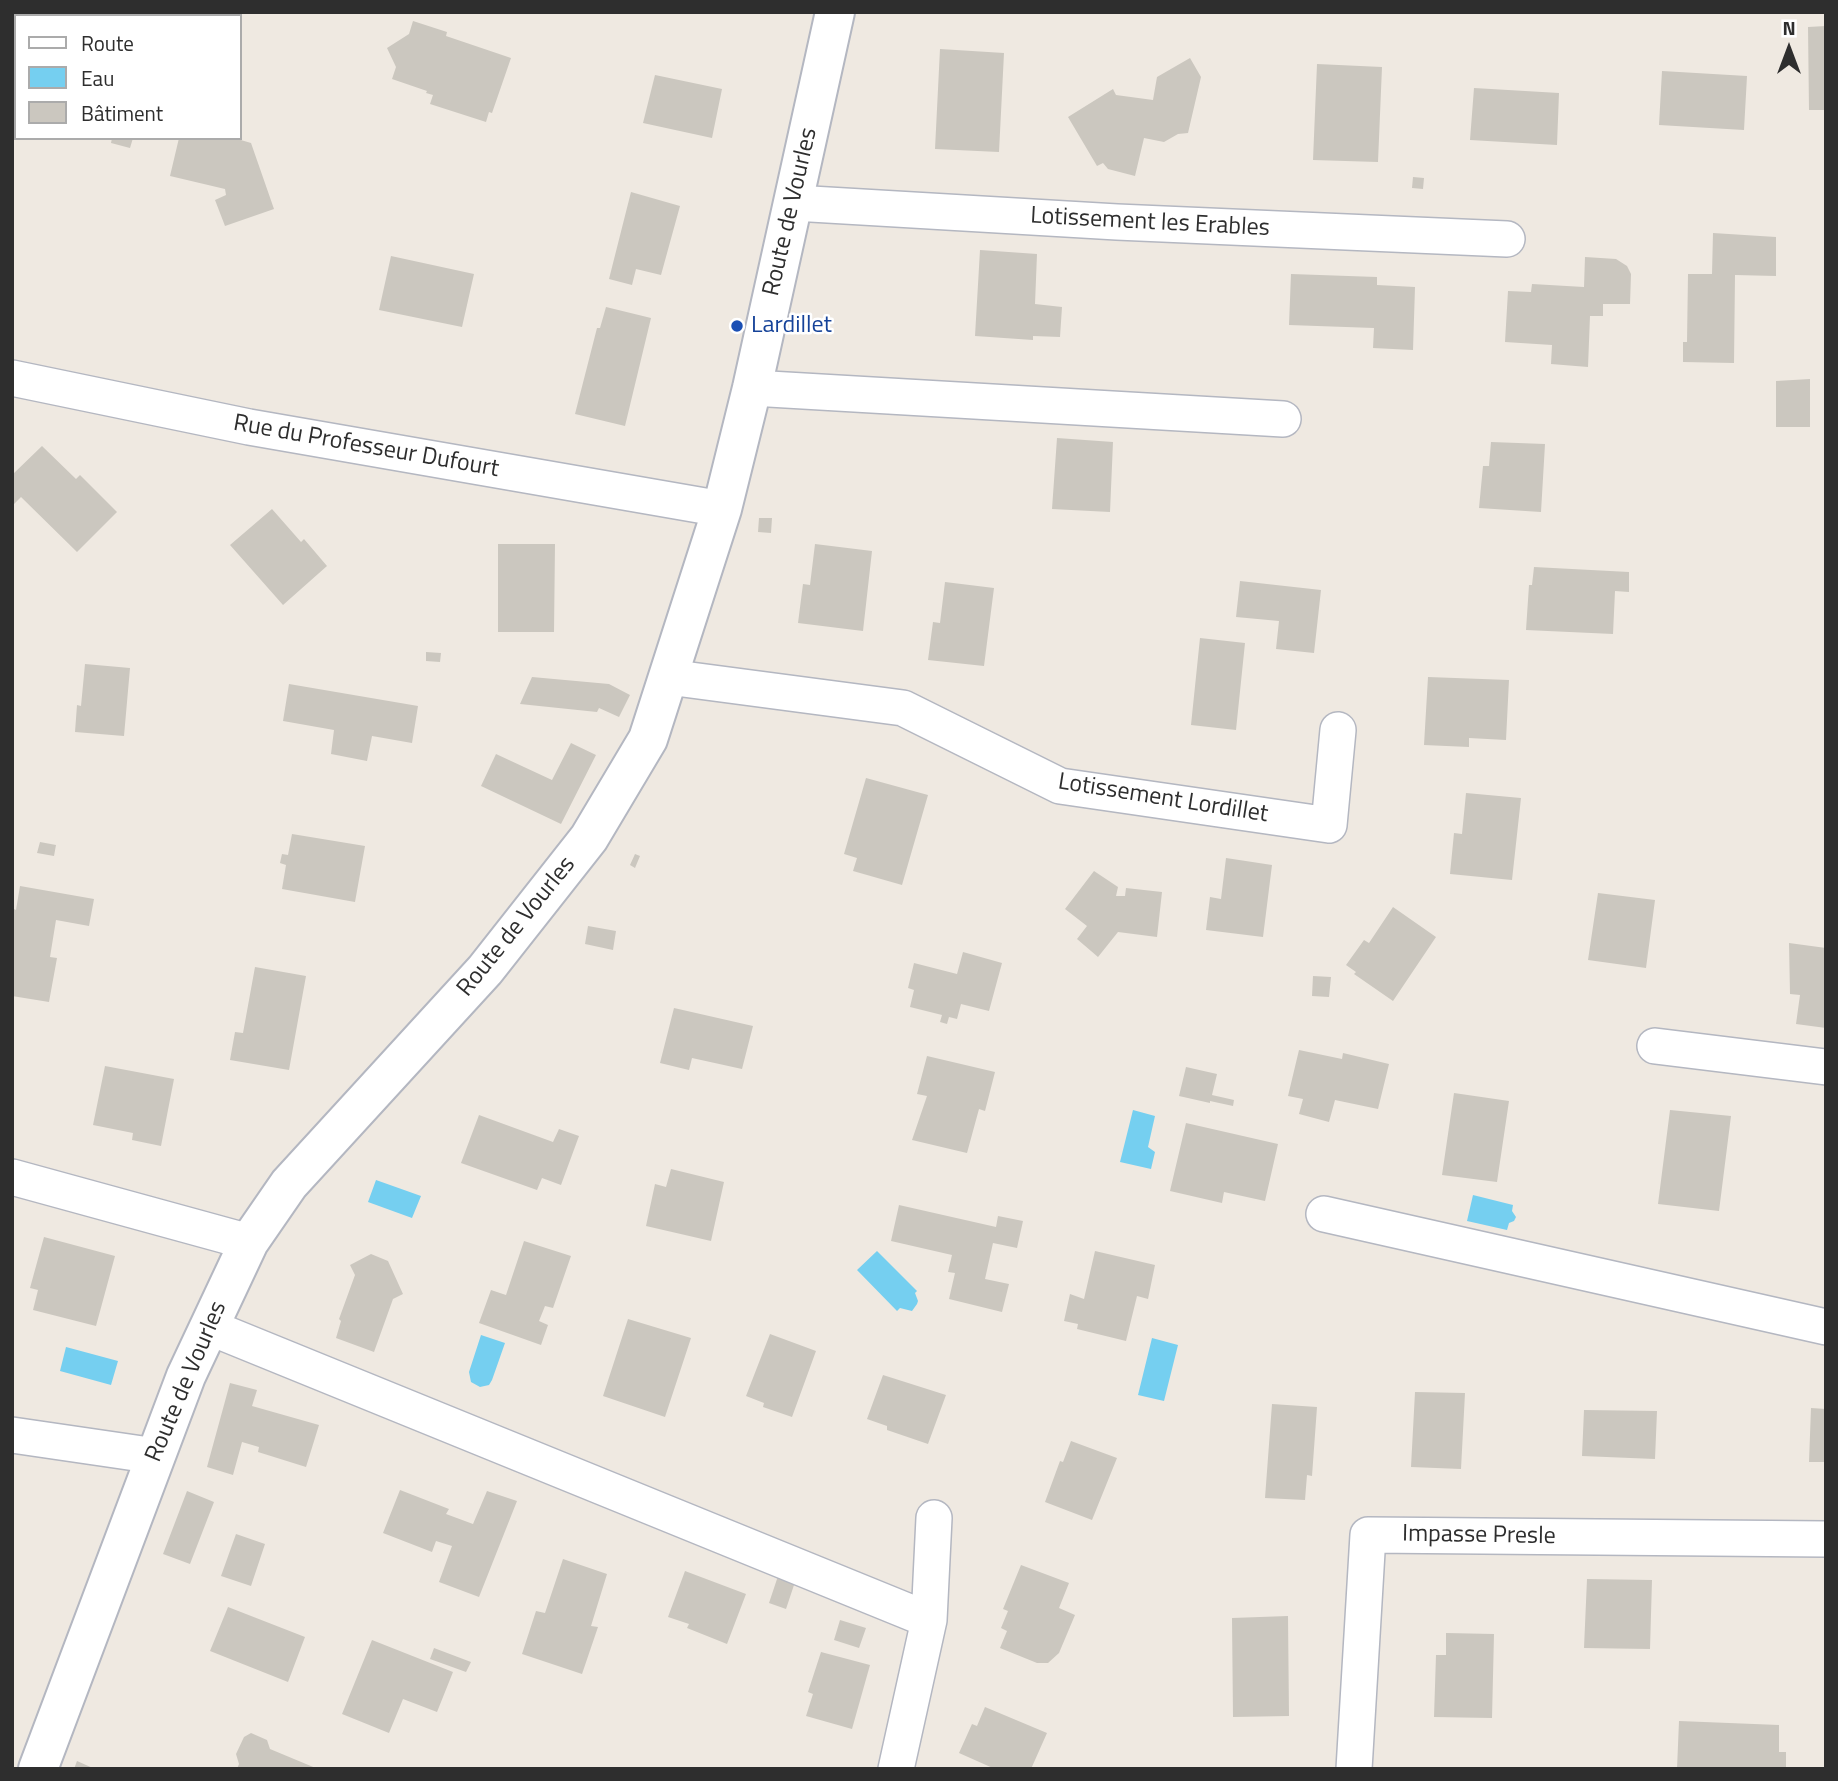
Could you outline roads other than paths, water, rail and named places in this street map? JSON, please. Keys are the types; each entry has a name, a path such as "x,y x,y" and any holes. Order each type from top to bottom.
{"street":[{"name":"Route de Vourles","path":"38,1769 186,1376 249,1241 289,1184 485,970 589,838 648,739 722,509 752,388 835,12"},
{"name":"Lotissement les Erables","path":"794,203 1117,222 1507,239"},
{"name":"Rue du Professeur Dufourt","path":"12,378 249,427 722,509"},
{"path":"752,388 1283,419"},
{"name":"Lotissement Lordillet","path":"668,677 903,708 1060,786 1329,825 1338,730"},
{"path":"1655,1046 1826,1067"},
{"path":"12,1177 249,1241"},
{"path":"1324,1214 1826,1327"},
{"path":"209,1327 929,1620"},
{"path":"12,1435 156,1456"},
{"path":"896,1769 929,1620 934,1518"},
{"name":"Impasse Presle","path":"1354,1769 1368,1535 1826,1539"}],"water":[{"path":"1133,1110 1155,1116 1148,1147 1155,1152 1151,1169 1120,1162"},
{"path":"376,1180 421,1196 412,1218 368,1202"},
{"path":"1473,1195 1513,1205 1512,1211 1516,1217 1509,1223 1507,1230 1467,1221"},
{"path":"877,1251 917,1291 915,1293 918,1301 912,1311 900,1308 897,1311 857,1270"},
{"path":"481,1335 505,1343 492,1380 489,1385 480,1387 471,1382 469,1372"},
{"path":"1152,1338 1178,1345 1164,1401 1138,1395"},
{"path":"66,1347 118,1361 111,1385 60,1371"}],"place":[{"name":"Lardillet","path":"737,326"}]}
